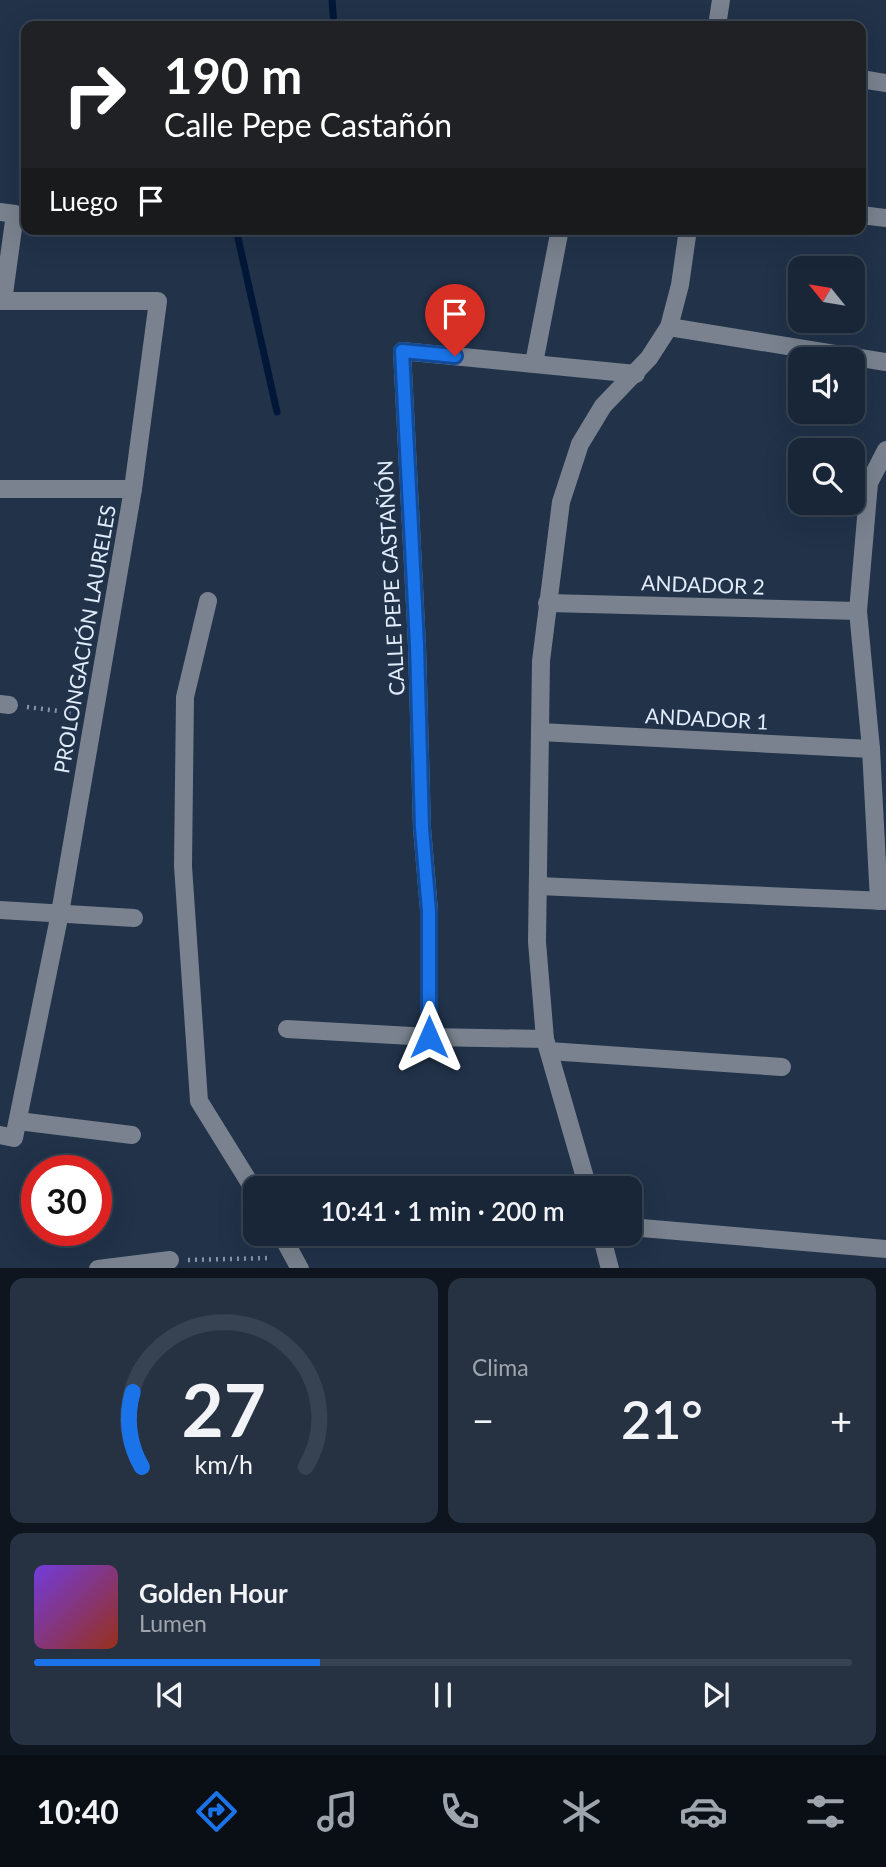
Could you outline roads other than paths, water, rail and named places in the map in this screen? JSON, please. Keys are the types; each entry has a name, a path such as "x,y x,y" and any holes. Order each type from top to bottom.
{"street":[{"path":"718,21 721,0"},
{"path":"866,80 886,83"},
{"path":"1,301 8,213"},
{"path":"866,216 886,218"},
{"path":"534,363 559,235"},
{"path":"585,1176 547,1045 537,942 541,661 547,603 561,502 580,444 603,406 636,374 669,327 680,285 687,235"},
{"name":"PROLONGACIÓN LAURELES","path":"1,301 158,301 133,489 60,913 11,1132"},
{"path":"669,327 886,362"},
{"name":"CALLE PEPE CASTAÑÓN","path":"429,1037 429,911 422,828 417,633 402,351 636,374"},
{"path":"538,886 882,901 858,611 869,483 886,450"},
{"path":"0,489 133,489"},
{"path":"208,601 185,697 183,866 199,1101 245,1176"},
{"name":"ANDADOR 2","path":"547,603 858,611"},
{"name":"ANDADOR 1","path":"540,732 871,749"},
{"path":"0,910 135,918"},
{"path":"287,1030 547,1045 782,1067"},
{"path":"11,1132 132,1135"},
{"path":"642,1228 886,1249"},
{"path":"287,1246 296,1265"},
{"path":"604,1246 610,1268"},
{"path":"106,1268 170,1260"}],"waterway":[{"path":"332,0 334,21"},
{"path":"237,235 277,412"}]}
